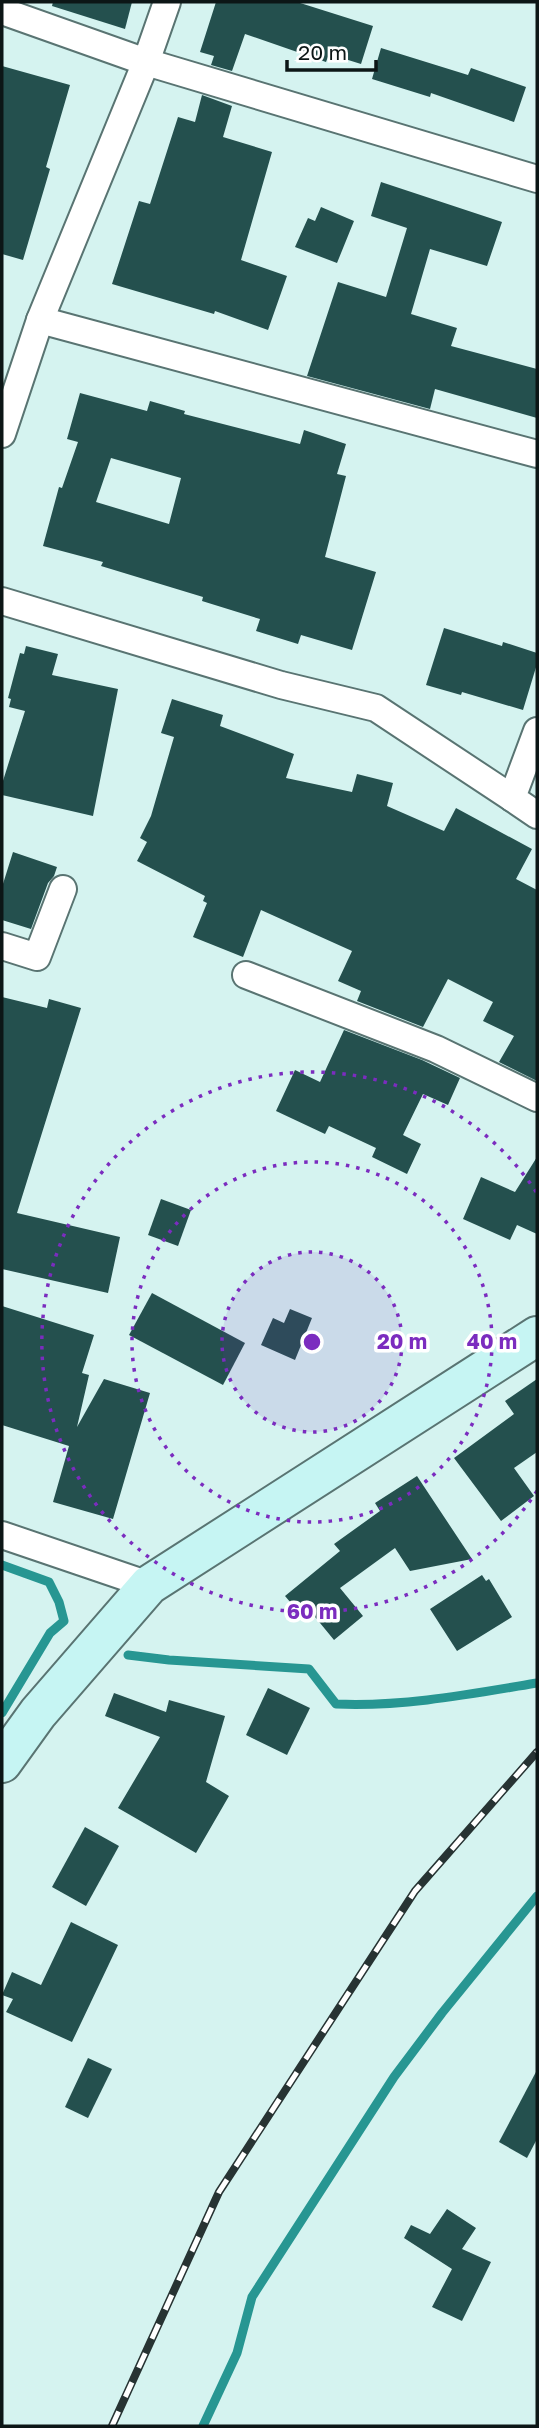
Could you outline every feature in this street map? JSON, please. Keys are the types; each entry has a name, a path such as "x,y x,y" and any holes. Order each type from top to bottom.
{"street":[{"path":"2,434 40,320 146,62 167,2"},
{"path":"2,11 146,62 537,179"},
{"path":"40,320 537,454"},
{"path":"2,601 281,685 376,708 537,815"},
{"path":"512,799 537,731"},
{"path":"2,946 37,957 63,889"},
{"path":"246,975 436,1049 537,1098"},
{"path":"2,1763 38,1713 149,1585 537,1336"},
{"path":"2,1535 149,1585"}],"building":[{"path":"53,2 132,2 125,29 52,6"},
{"path":"216,2 297,2 373,26 361,64 329,54 326,62 245,34 232,71 211,65 214,56 200,52"},
{"path":"381,48 468,75 471,68 526,87 514,122 431,93 430,97 372,79"},
{"path":"2,66 70,85 46,167 50,169 23,260 2,254"},
{"path":"202,95 232,106 223,137 272,152 241,260 287,276 268,330 215,311 214,314 112,284 139,201 150,204 178,117 195,122"},
{"path":"381,182 502,222 487,266 430,249 411,314 457,328 451,346 537,369 537,418 435,389 430,409 307,376 338,282 386,297 407,228 371,216"},
{"path":"321,207 354,221 337,263 295,247 308,218 315,221"},
{"path":"80,393 147,411 150,401 185,411 184,414 300,444 304,430 346,444 337,474 346,476 325,557 376,572 352,650 301,635 298,644 256,631 260,619 202,601 203,597 101,566 103,562 43,546 59,487 62,488 78,442 67,439","holes":["111,458 181,478 169,524 96,502"]},
{"path":"444,628 502,646 503,642 537,653 537,664 523,710 462,692 461,695 426,685"},
{"path":"26,646 58,654 52,675 118,689 93,816 2,795 2,784 25,711 9,707 11,699 8,698 20,653 24,654"},
{"path":"172,699 223,715 220,726 294,754 286,778 352,792 357,774 393,783 387,806 444,831 456,808 532,849 516,879 537,890 537,1081 499,1062 514,1036 483,1021 493,1002 448,979 423,1027 357,1001 361,991 338,981 352,951 261,910 243,957 193,937 207,903 203,901 205,896 137,861 147,842 140,838 151,816 174,737 161,733"},
{"path":"13,852 57,867 48,883 31,929 2,920 2,887"},
{"path":"2,997 47,1008 49,999 81,1008 17,1213 120,1237 108,1293 2,1269"},
{"path":"344,1030 422,1060 460,1078 448,1105 423,1094 403,1135 421,1144 407,1174 372,1157 376,1148 329,1126 325,1134 276,1111 295,1070 320,1082"},
{"path":"537,1157 537,1234 517,1225 510,1240 463,1219 481,1177 515,1192"},
{"path":"161,1199 191,1210 178,1246 148,1235"},
{"path":"152,1293 245,1343 223,1385 129,1335"},
{"path":"2,1306 94,1335 82,1373 89,1375 77,1427 104,1379 150,1393 113,1519 53,1502 69,1446 2,1425"},
{"path":"290,1309 312,1318 295,1360 261,1345 273,1318 284,1323"},
{"path":"537,1379 537,1452 514,1468 534,1496 501,1521 454,1458 514,1414 505,1401"},
{"path":"417,1476 472,1559 410,1571 395,1548 340,1588 363,1616 334,1640 311,1612 302,1616 285,1596 340,1551 334,1544 380,1511 375,1503"},
{"path":"482,1575 486,1581 489,1579 512,1617 457,1651 430,1609"},
{"path":"268,1688 310,1708 287,1755 246,1735"},
{"path":"114,1693 166,1712 169,1700 225,1716 206,1782 229,1796 196,1853 118,1808 160,1737 105,1716"},
{"path":"85,1827 119,1846 86,1906 52,1887"},
{"path":"71,1922 118,1945 72,2042 6,2012 13,1999 2,1995 12,1972 41,1985"},
{"path":"88,2058 112,2069 88,2118 65,2107"},
{"path":"537,2070 537,2139 527,2158 499,2142"},
{"path":"447,2209 476,2228 462,2249 491,2262 462,2321 432,2307 452,2269 404,2238 411,2225 430,2234"}],"waterway":[{"path":"2,1565 49,1582 59,1602 64,1621 50,1633 2,1713"},
{"path":"128,1655 309,1669 336,1704 412,1702 537,1683"},
{"path":"203,2426 237,2353 252,2297 394,2077 537,1896"}],"railway":[{"path":"112,2426 219,2192 415,1891 537,1752"}]}
